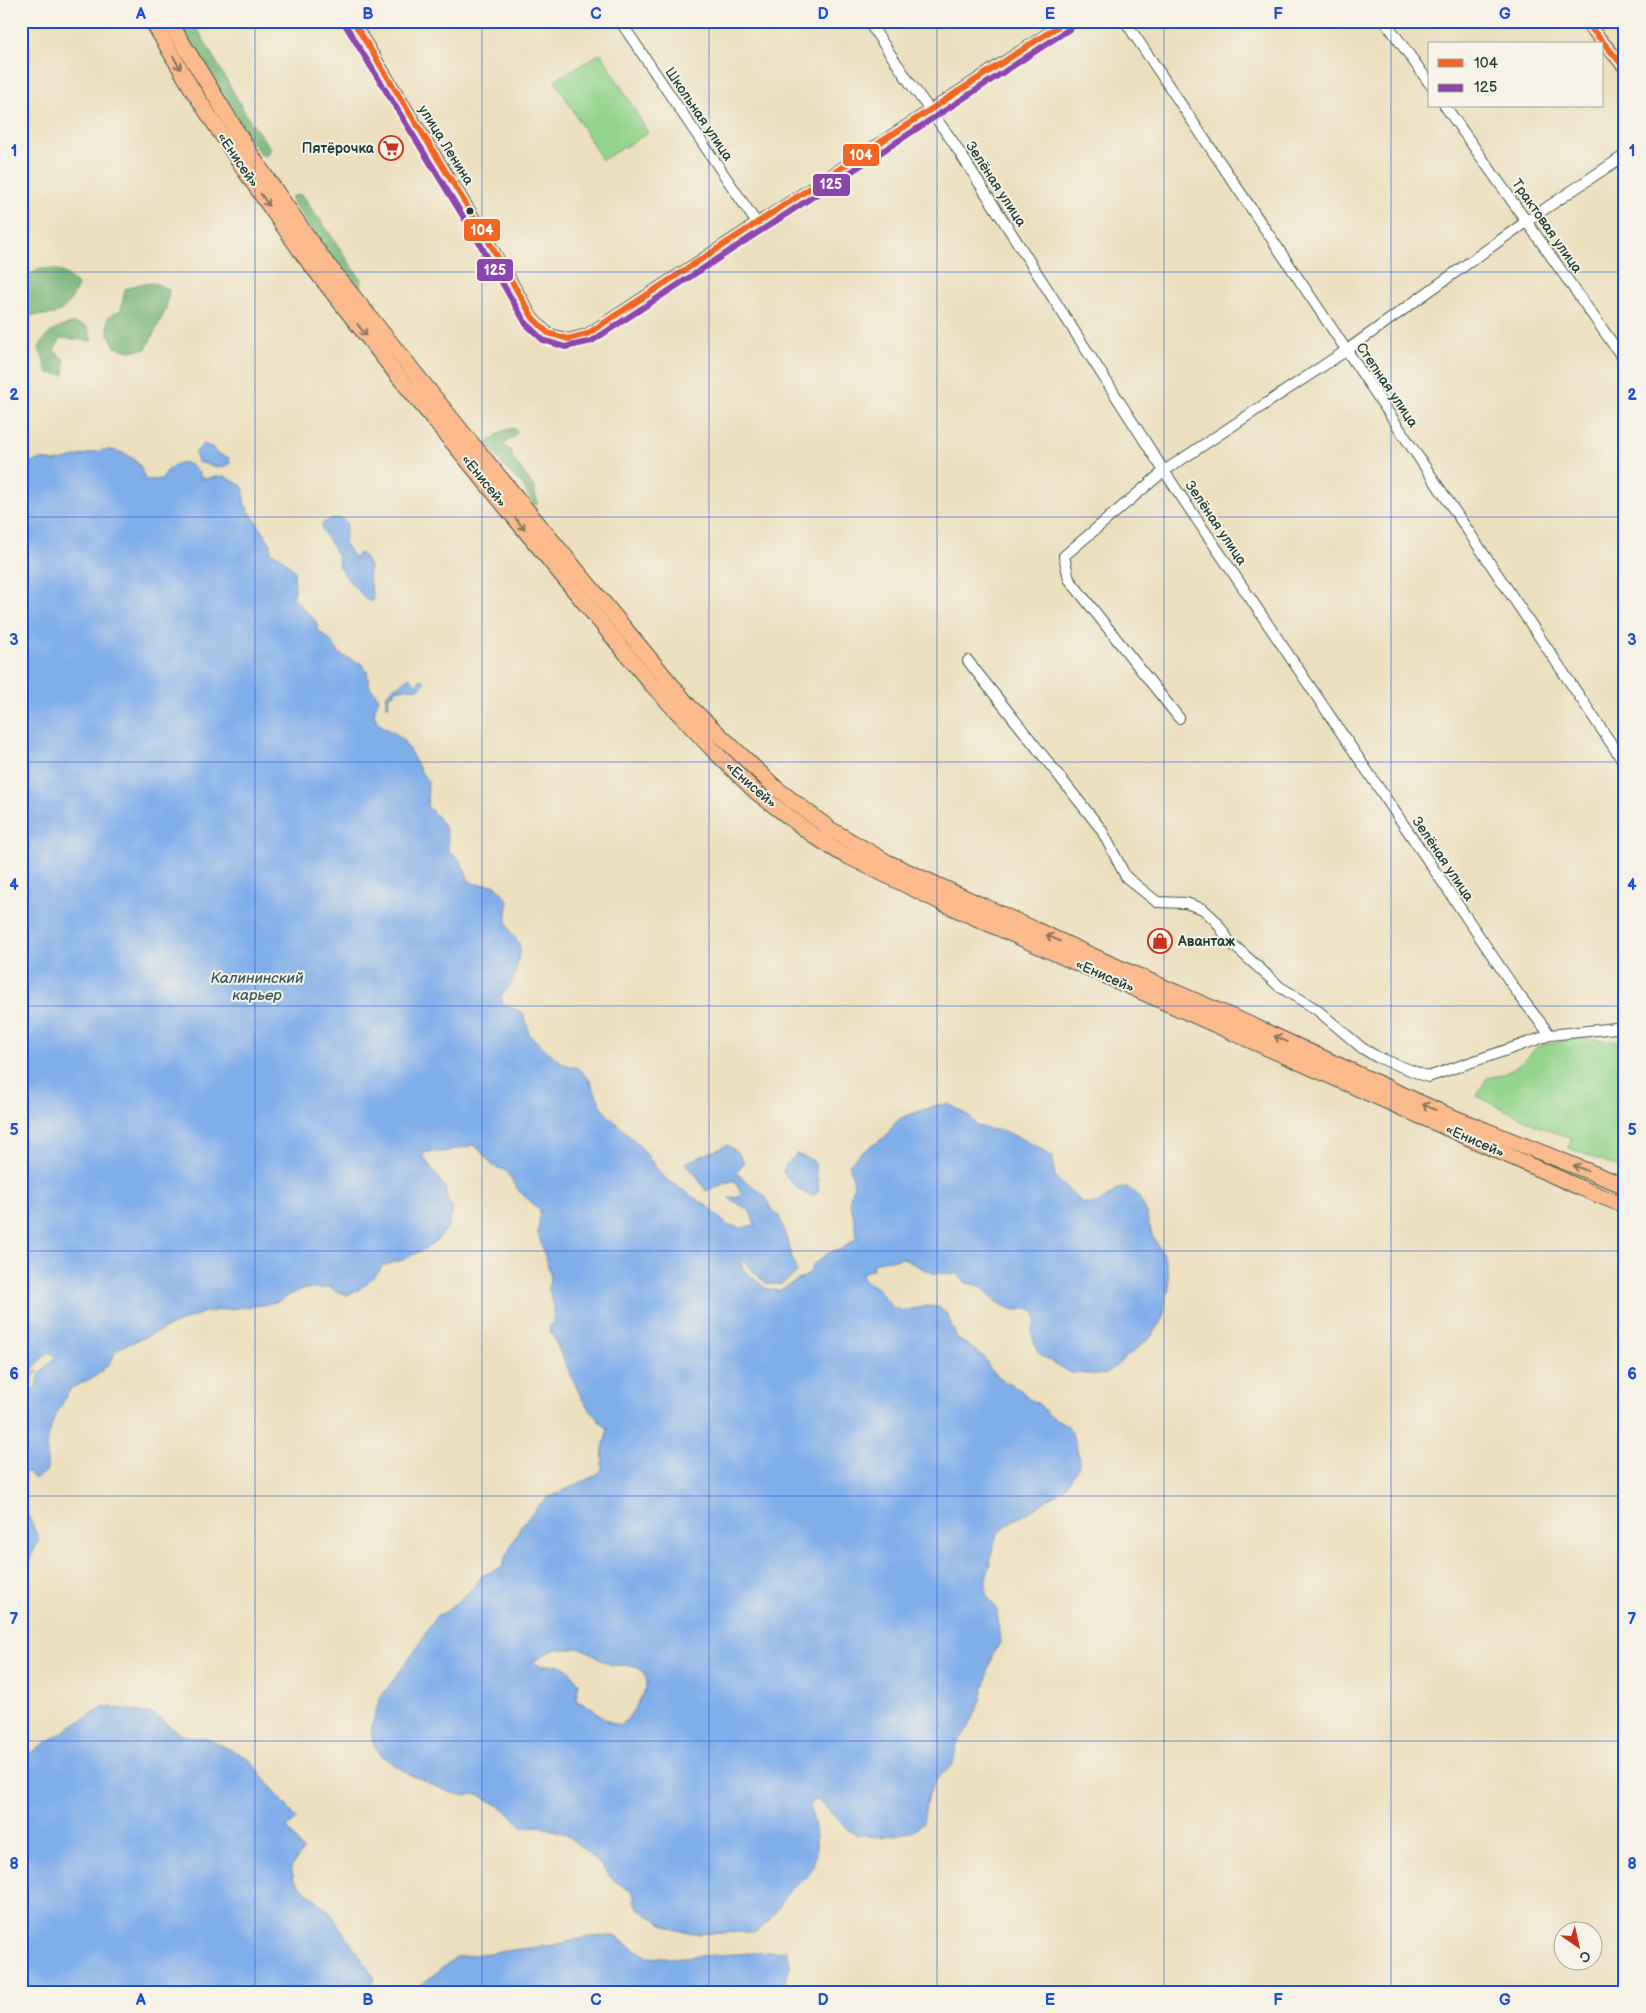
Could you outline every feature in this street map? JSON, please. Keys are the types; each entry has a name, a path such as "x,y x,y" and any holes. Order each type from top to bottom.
{"highway":[{"name":"«Енисей»","path":"152,21 192,89 245,171 304,256 386,361 652,685 715,752 756,792 839,852 940,902 1625,1206"},
{"name":"«Енисей»","path":"168,21 257,164 324,260 476,449 689,706 776,788 830,829 887,862 1445,1114 1625,1186"}],"main road":[{"path":"1585,21 1603,42"},
{"path":"1604,43 1625,68"}],"street":[{"name":"Школьная улица","path":"620,21 756,222"},
{"name":"Зелёная улица","path":"868,21 961,155 1164,471 1519,995 1550,1035"},
{"path":"756,222 1066,21"},
{"name":"Степная улица","path":"1125,21 1625,764"},
{"path":"1385,21 1428,81"},
{"name":"улица Ленина","path":"358,23 533,318 548,333 568,339 587,334 756,222"},
{"name":"Трактовая улица","path":"1446,108 1625,362"},
{"path":"1179,718 1069,579 1064,556 1164,471 1347,350 1527,221 1625,155"},
{"path":"968,661 1101,829 1126,877 1157,902 1186,903 1203,908 1216,921 1229,941 1280,987 1316,1009 1362,1048 1377,1057 1428,1077 1550,1035 1625,1027"}],"green space":[{"path":"175,21 193,21 248,118 271,149 266,156 261,155 238,123"},
{"path":"601,53 648,133 602,160 555,80"},
{"path":"299,194 306,199 360,278 362,290 377,303 370,307 352,287 295,206 291,197"},
{"path":"39,269 57,270 69,277 78,286 64,309 52,314 25,315 21,311 21,286 26,278"},
{"path":"155,283 169,290 166,309 146,349 130,351 115,347 108,332 108,317 121,310 125,289 140,284"},
{"path":"74,323 87,327 92,341 61,338 54,351 65,360 64,375 48,373 39,348 49,333 62,326"},
{"path":"514,428 517,433 506,442 505,446 511,451 512,457 533,486 538,503 534,505 522,484 505,468 495,454 487,450 486,444 502,431"},
{"path":"1579,1037 1625,1043 1625,1169 1569,1148 1572,1138 1540,1127 1477,1096 1487,1078 1502,1075 1519,1065 1537,1047"},
{"path":"34,1371 39,1371 21,1390 21,1377"}],"water":[{"path":"203,444 212,447 216,453 229,458 230,464 221,468 198,462 195,453"},
{"name":"Калининский карьер","path":"103,450 113,450 133,458 140,466 147,480 163,479 167,471 174,465 183,463 192,466 203,479 224,476 242,486 244,490 244,503 271,544 271,553 280,556 294,570 295,589 293,598 316,621 318,630 329,639 341,655 362,664 367,672 370,687 379,698 375,717 382,726 403,740 428,782 427,806 444,827 448,837 449,851 460,860 470,882 496,885 509,902 507,923 510,932 519,943 520,951 514,978 511,985 501,996 503,1004 523,1013 529,1035 563,1064 578,1068 589,1079 607,1114 641,1147 663,1177 710,1208 727,1225 741,1228 755,1225 750,1211 729,1198 742,1195 734,1180 706,1191 696,1175 685,1163 728,1145 736,1151 744,1162 736,1173 766,1197 770,1207 780,1217 797,1273 780,1285 765,1283 739,1257 743,1269 765,1288 778,1291 809,1274 813,1265 830,1252 840,1250 856,1239 855,1221 849,1203 854,1184 849,1164 858,1155 885,1137 897,1121 937,1105 949,1104 969,1116 976,1125 987,1129 1005,1131 1040,1148 1053,1157 1055,1177 1083,1203 1097,1204 1120,1188 1128,1188 1134,1192 1143,1205 1153,1237 1163,1254 1168,1272 1169,1290 1165,1300 1164,1314 1152,1336 1105,1375 1071,1373 1042,1356 1036,1349 1032,1333 1037,1319 1034,1311 1027,1308 1018,1310 1008,1308 987,1294 981,1286 966,1282 957,1274 933,1273 903,1258 878,1262 872,1265 873,1269 862,1273 862,1279 877,1288 891,1306 903,1311 927,1306 939,1307 947,1314 957,1338 984,1357 990,1369 1006,1383 1021,1390 1028,1399 1039,1404 1049,1415 1067,1425 1072,1433 1079,1457 1079,1466 1065,1488 1025,1515 1012,1521 997,1534 986,1580 986,1594 997,1610 1000,1643 992,1656 981,1700 969,1727 957,1744 953,1765 936,1779 927,1798 923,1823 912,1832 879,1837 856,1835 847,1829 821,1802 818,1800 812,1801 809,1807 816,1832 816,1853 811,1871 788,1892 769,1920 754,1932 693,1934 665,1925 641,1911 635,1903 633,1893 611,1878 599,1863 566,1834 539,1826 523,1827 503,1808 478,1794 463,1795 452,1793 427,1783 390,1762 381,1755 374,1745 371,1734 372,1725 380,1698 420,1644 437,1615 444,1613 469,1592 483,1575 503,1567 505,1558 521,1526 540,1504 550,1497 596,1475 602,1469 603,1448 608,1429 598,1420 582,1399 549,1328 553,1321 554,1306 549,1290 550,1273 538,1233 540,1210 519,1191 506,1171 493,1166 480,1150 473,1145 444,1152 425,1152 423,1156 445,1188 448,1201 453,1209 448,1227 428,1247 403,1260 382,1266 379,1272 360,1289 348,1295 335,1291 329,1286 325,1288 302,1289 279,1301 205,1312 121,1347 115,1353 111,1362 96,1376 71,1388 53,1420 47,1442 47,1471 34,1479 28,1471 21,1476 21,1395 35,1388 41,1372 55,1357 52,1353 47,1353 33,1369 21,1373 21,468 38,460 55,462","holes":["556,1649 583,1649 609,1664 636,1667 646,1677 647,1682 641,1698 629,1717 620,1726 604,1719 593,1708 578,1702 576,1697 579,1684 566,1668 560,1665 538,1665 533,1662"]},
{"path":"338,518 347,523 344,543 355,559 359,553 362,554 370,568 368,575 373,597 372,601 368,601 339,567 338,556 322,530 322,524"},
{"path":"409,677 416,684 421,679 425,682 420,688 399,689 388,697 389,706 386,706 386,699 390,690"},
{"path":"796,1154 812,1160 815,1165 819,1191 813,1196 804,1193 796,1187 783,1172 786,1164"},
{"path":"28,1515 39,1539 21,1579 21,1517"},
{"path":"104,1706 153,1714 181,1735 208,1739 248,1758 297,1819 287,1827 303,1851 291,1867 294,1880 328,1910 375,1978 372,1992 21,1992 21,1759"},
{"path":"614,1936 648,1957 665,1958 786,1951 791,1966 781,1992 412,1992 456,1957 554,1945 588,1937"}],"transit line":[{"name":"104","path":"353,21 485,235 533,318 548,333 568,339 587,334 1066,21"},
{"name":"104","path":"1585,21 1603,42"},
{"name":"125","path":"346,26 477,239 526,324 543,340 565,347 592,341 1071,28"},
{"name":"104","path":"1604,43 1625,68"}],"place":[{"name":"Пятёрочка","path":"391,148"},
{"name":"Авантаж","path":"1160,941"}]}
